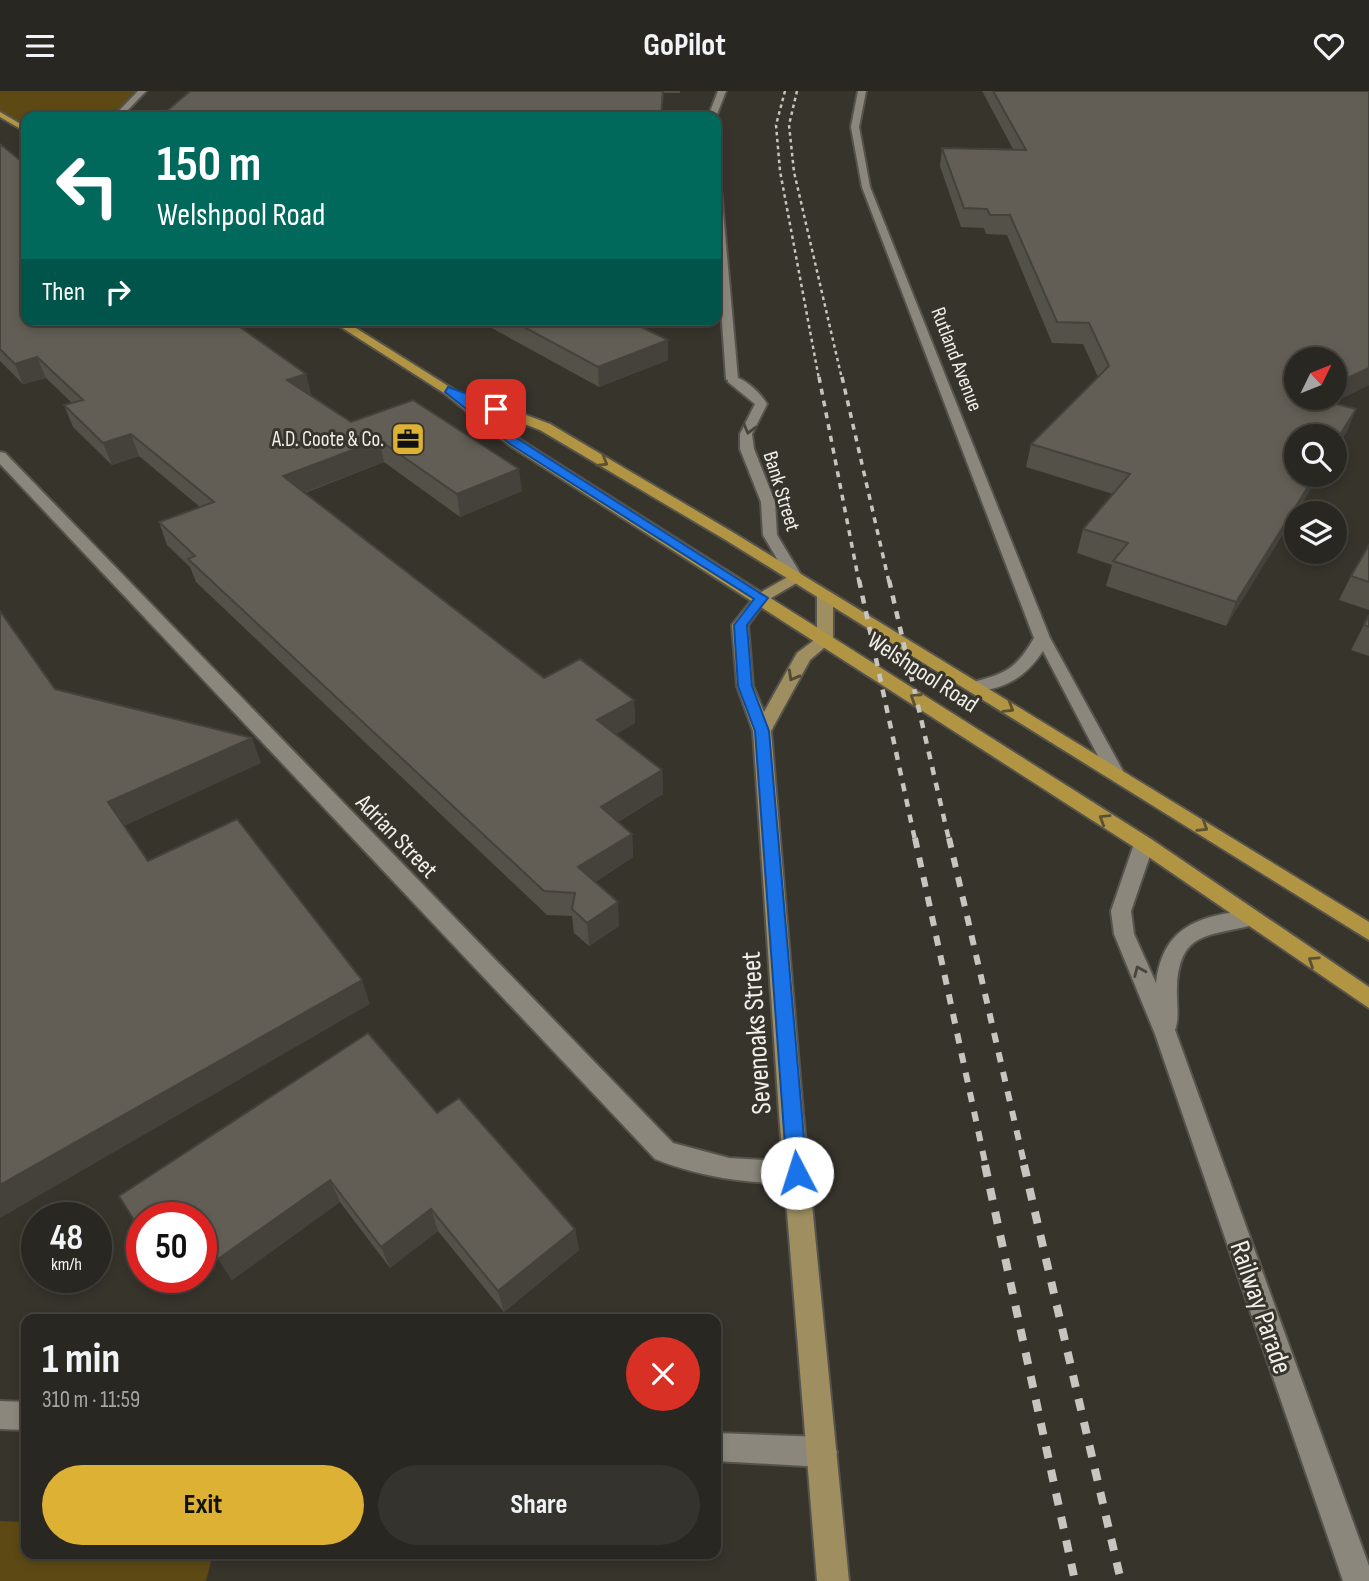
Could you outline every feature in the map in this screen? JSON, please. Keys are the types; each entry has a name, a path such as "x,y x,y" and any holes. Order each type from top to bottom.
{"main road":[{"path":"0,114 21,127"},
{"name":"Welshpool Road","path":"345,326 448,390 514,442 1143,844 1369,999"},
{"name":"Welshpool Road","path":"448,390 545,427 1114,771 1369,932"},
{"name":"Sevenoaks Street","path":"795,578 761,598 740,625 745,686 762,731 833,1581"},
{"path":"762,731 803,657 825,640 825,596"}],"street":[{"path":"121,112 140,91"},
{"path":"714,112 722,91"},
{"name":"Rutland Avenue","path":"862,91 855,122 856,148 866,187 1042,638 1064,670 1082,714 1114,771"},
{"name":"Bank Street","path":"721,290 732,379 757,397 761,404 746,434 747,449 768,502 770,535 795,578"},
{"name":"Adrian Street","path":"0,456 664,1151 690,1163 725,1171 797,1173"},
{"path":"975,687 993,686 1020,673 1042,638"},
{"name":"Railway Parade","path":"1143,844 1121,911 1124,934 1166,1034 1359,1581"},
{"name":"Railway Parade","path":"1166,1034 1166,973 1171,956 1198,929 1249,918"},
{"path":"0,1415 21,1416"},
{"path":"721,1447 822,1452"}],"shaded area":[{"path":"0,91 139,91 121,112 21,112 21,127 0,114"},
{"path":"0,1521 21,1522 21,1559 212,1559 206,1581 0,1581"}],"building":[{"path":"190,91 663,91 661,112 166,112"},
{"path":"993,91 1369,91 1369,368 1348,378 1348,347 1284,347 1284,410 1347,410 1348,407 1356,409 1347,424 1284,424 1284,487 1308,487 1299,501 1284,501 1284,525 1236,602 1113,561 1128,543 1083,529 1130,474 1031,444 1109,366 1089,323 1057,322 1010,215 990,215 987,209 964,208 942,148 1026,150"},
{"path":"0,144 21,161 21,326 238,326 306,374 287,380 351,422 413,400 519,469 457,494 379,440 283,476 544,678 580,659 634,700 597,720 662,770 601,807 632,834 578,867 618,902 587,923 572,909 575,893 544,891 188,559 195,556 159,522 214,502 131,434 103,443 64,405 83,400 37,357 15,364 0,349"},
{"path":"522,326 639,326 668,340 598,367"},
{"path":"1369,545 1369,582 1351,576"},
{"path":"0,611 55,689 252,738 108,802 148,861 237,819 362,980 0,1185"},
{"path":"368,1033 437,1113 459,1098 575,1229 498,1291 431,1209 381,1247 330,1180 218,1259 217,1202 126,1202 126,1207 119,1196"}],"railway":[{"path":"785,91 776,125 780,171 819,379"},
{"path":"797,91 789,125 794,172 842,379"},
{"path":"819,377 859,582"},
{"path":"842,377 889,582"},
{"path":"859,580 915,840"},
{"path":"889,580 949,840"},
{"path":"915,838 986,1167"},
{"path":"949,838 1025,1167"},
{"path":"985,1165 1075,1581"},
{"path":"1024,1165 1121,1581"}],"place":[{"name":"A.D. Coote & Co.","path":"408,439"}],"route":[{"path":"496,409 448,390 514,442 761,598 740,625 745,686 762,731 797,1173"}]}
